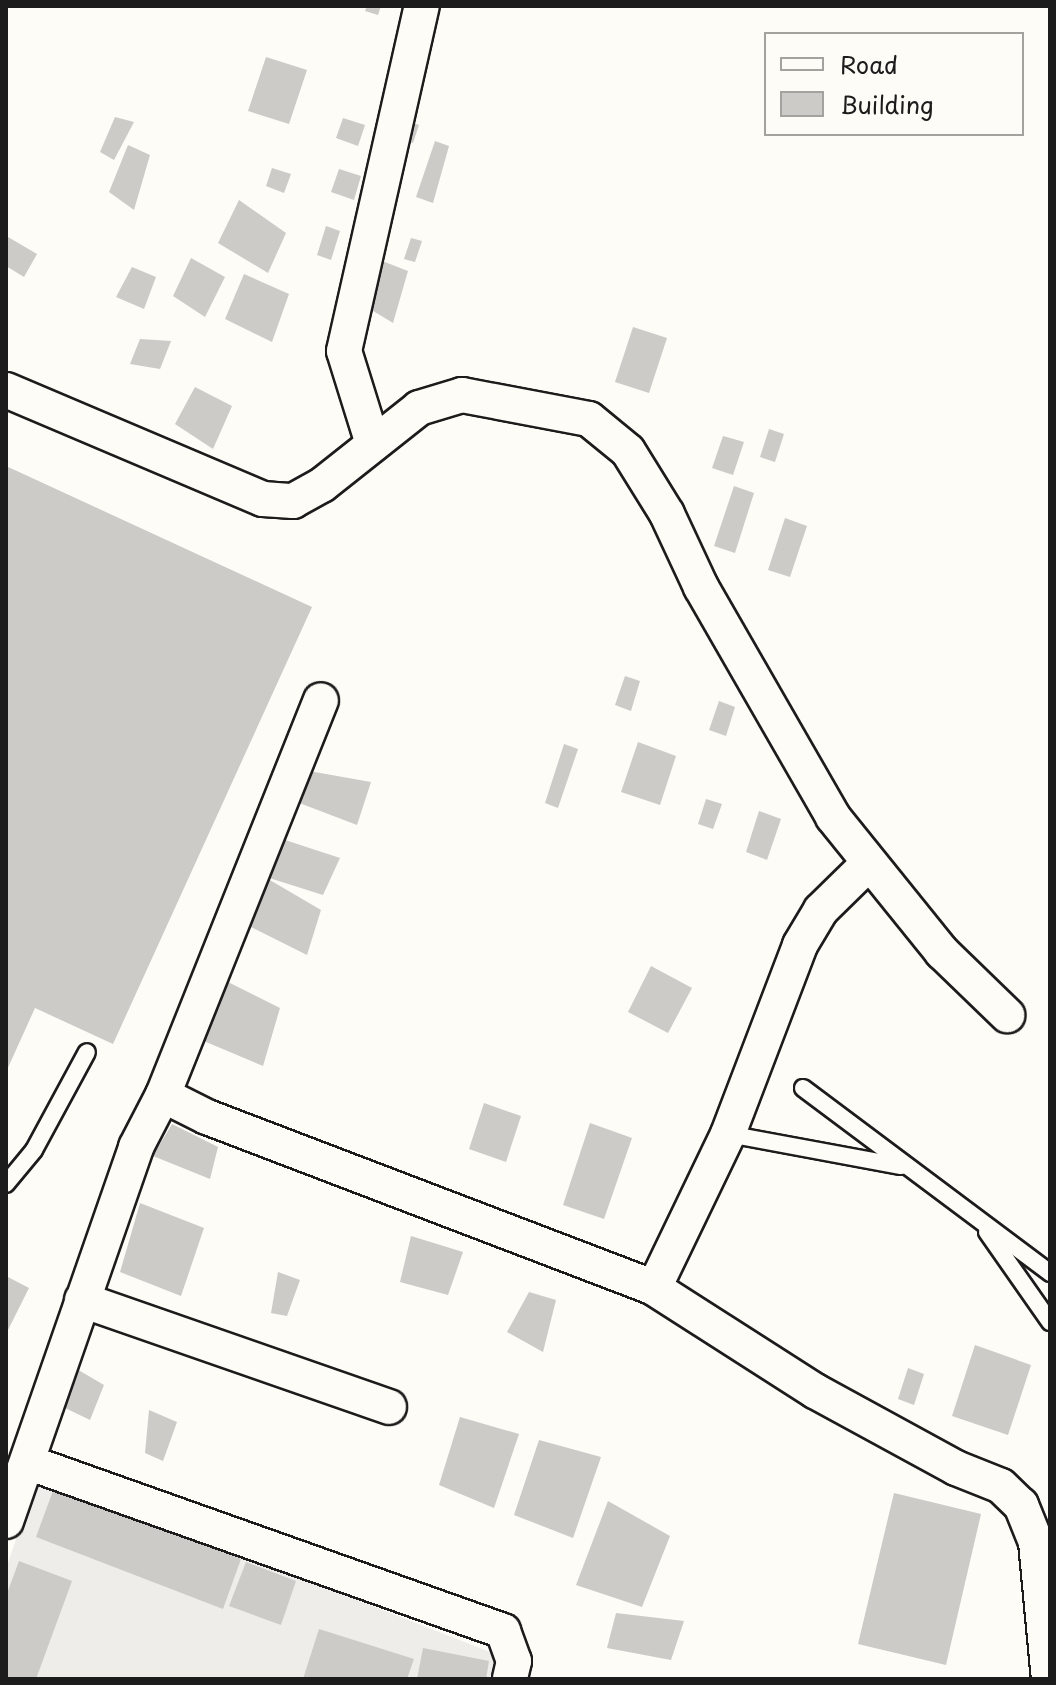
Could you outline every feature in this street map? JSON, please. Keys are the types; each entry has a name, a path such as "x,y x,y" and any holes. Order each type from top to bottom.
{"street":[{"path":"373,444 344,351 422,6"},
{"path":"6,390 263,499 293,501 419,408 462,395 589,419 618,443 667,514 701,587 833,817 942,952 1007,1015"},
{"path":"6,1521 30,1463 82,1300 136,1147 163,1095 321,700"},
{"path":"654,1288 728,1134 800,945 821,910 869,863"},
{"path":"163,1095 207,1117 654,1288 815,1391 956,1468 1001,1486 1021,1505 1036,1542 1049,1679"},
{"path":"82,1300 389,1407"},
{"path":"30,1463 503,1631 514,1661 510,1679"}],"lane":[{"path":"6,1184 34,1150 87,1052"},
{"path":"803,1088 1050,1273"},
{"path":"728,1134 906,1168"},
{"path":"981,1222 1050,1322"}],"shaded area":[{"path":"38,1475 495,1654 491,1679 6,1679 6,1569"}],"building":[{"path":"367,6 381,6 378,15 365,11"},
{"path":"266,57 307,70 289,124 248,111"},
{"path":"115,117 134,122 114,160 100,152"},
{"path":"343,118 365,125 358,146 336,138"},
{"path":"407,121 419,125 413,143 401,140"},
{"path":"435,141 449,146 433,203 416,197"},
{"path":"128,145 150,155 134,210 109,192"},
{"path":"272,168 291,174 284,193 266,186"},
{"path":"339,169 361,176 354,200 331,192"},
{"path":"239,200 286,233 268,273 218,243"},
{"path":"326,226 340,231 331,260 317,255"},
{"path":"8,237 37,254 24,277 6,266"},
{"path":"411,238 422,241 415,262 404,259"},
{"path":"191,258 225,277 205,317 173,296"},
{"path":"377,259 408,271 393,323 365,306"},
{"path":"132,267 156,277 144,309 116,297"},
{"path":"244,274 289,294 272,342 225,319"},
{"path":"633,327 667,338 649,393 615,382"},
{"path":"140,339 171,341 160,369 130,364"},
{"path":"195,387 232,406 213,449 175,424"},
{"path":"769,429 784,434 775,462 760,457"},
{"path":"723,436 744,442 733,475 712,468"},
{"path":"6,466 312,607 113,1044 35,1008 6,1072"},
{"path":"734,486 754,493 735,553 714,546"},
{"path":"785,518 807,526 790,577 768,570"},
{"path":"625,676 640,681 631,711 615,705"},
{"path":"719,701 735,707 726,736 709,730"},
{"path":"638,742 676,756 660,805 621,792"},
{"path":"564,744 578,749 558,808 545,803"},
{"path":"309,771 371,782 357,825 294,801"},
{"path":"706,799 722,804 713,829 698,824"},
{"path":"759,811 781,819 767,860 746,852"},
{"path":"279,838 340,858 323,895 263,876 321,910 307,955 243,923"},
{"path":"651,966 692,988 668,1033 628,1012"},
{"path":"222,979 280,1008 263,1066 199,1039"},
{"path":"484,1103 521,1116 506,1162 469,1149"},
{"path":"590,1123 632,1138 604,1219 563,1205"},
{"path":"172,1124 218,1147 210,1179 153,1156"},
{"path":"140,1203 204,1228 181,1296 120,1272"},
{"path":"411,1236 463,1252 448,1295 400,1282"},
{"path":"278,1272 300,1280 287,1316 271,1313"},
{"path":"6,1276 29,1288 6,1334"},
{"path":"529,1292 556,1300 543,1352 507,1332"},
{"path":"975,1345 1031,1365 1008,1435 952,1416"},
{"path":"75,1368 104,1385 90,1420 59,1405"},
{"path":"908,1368 924,1374 914,1405 898,1399"},
{"path":"149,1410 177,1422 163,1461 145,1453"},
{"path":"460,1417 519,1434 494,1508 439,1485"},
{"path":"539,1440 601,1457 573,1538 514,1515"},
{"path":"54,1488 241,1559 223,1609 36,1537"},
{"path":"894,1493 981,1514 946,1665 858,1644"},
{"path":"608,1501 670,1536 642,1607 576,1585"},
{"path":"19,1561 72,1581 36,1679 6,1679 6,1596"},
{"path":"246,1562 296,1581 281,1625 229,1606"},
{"path":"616,1613 684,1621 671,1660 607,1648"},
{"path":"319,1629 414,1659 407,1679 303,1679"},
{"path":"423,1648 489,1661 486,1679 417,1679"}]}
